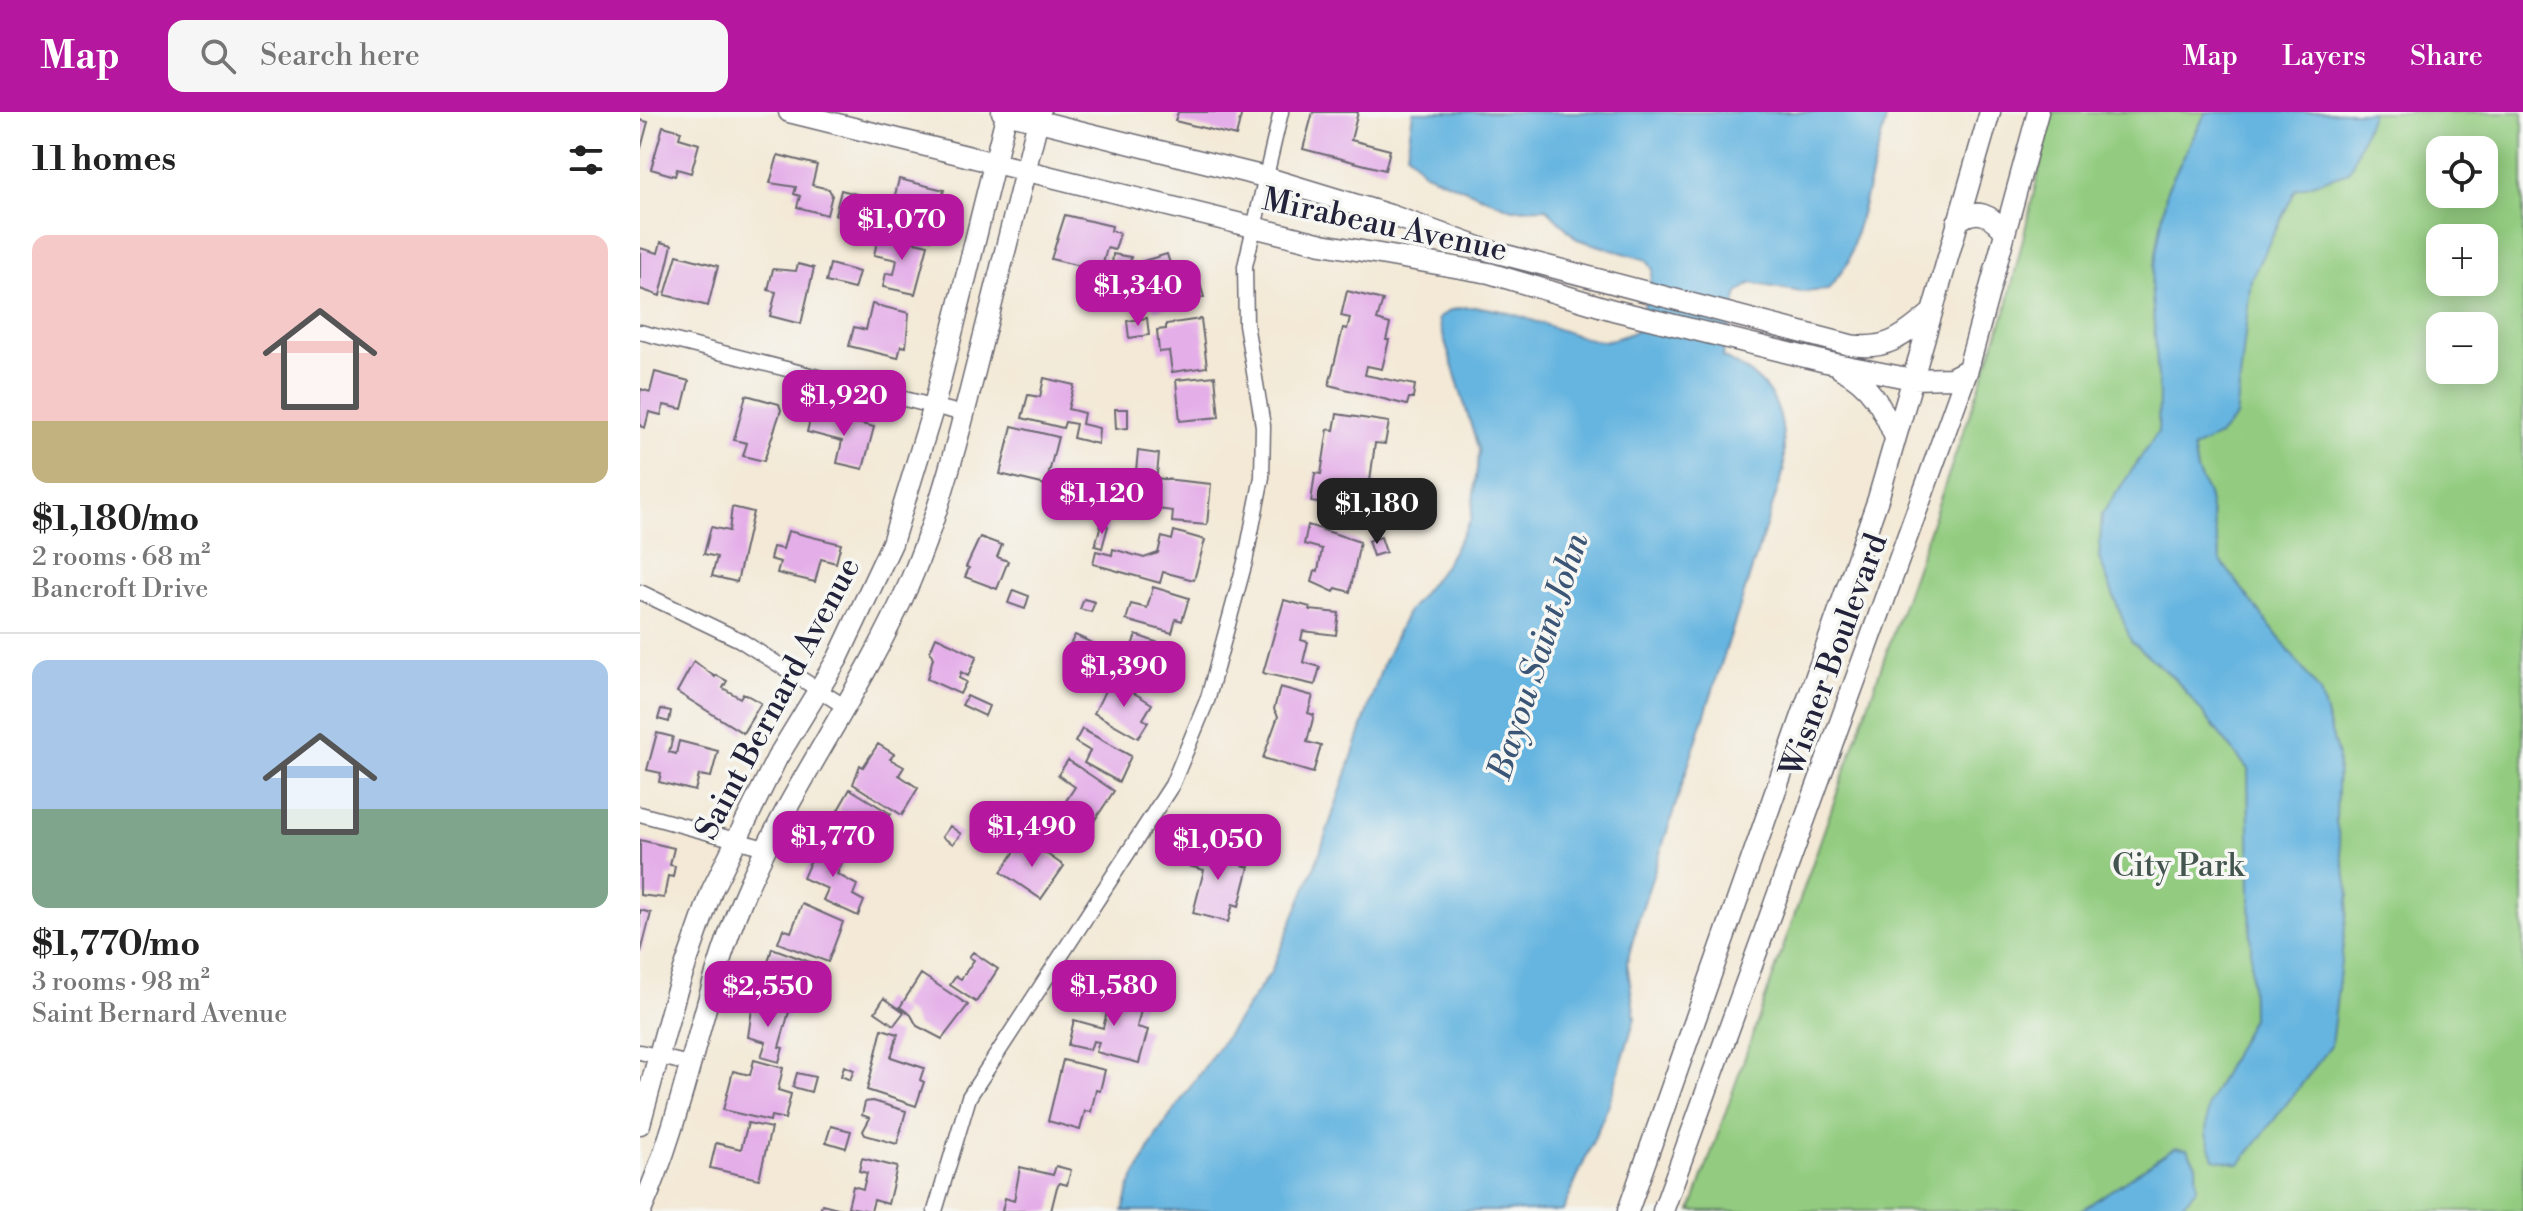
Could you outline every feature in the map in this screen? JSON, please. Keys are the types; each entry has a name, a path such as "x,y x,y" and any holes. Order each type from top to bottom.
{"street":[{"name":"Mirabeau Avenue","path":"789,112 1322,244 1449,264 1613,310 1826,362 1912,379 1951,378 1968,369"},
{"name":"Mirabeau Avenue","path":"1005,112 1039,116 1265,177 1390,215 1490,251 1850,345 1872,349 1892,344 1931,313"},
{"name":"Saint Bernard Avenue","path":"640,1124 649,1054 735,837 777,758 820,690 867,601 892,543 934,406 1005,112"},
{"path":"935,1211 969,1097 1172,785 1208,698 1252,532 1262,477 1263,426 1244,295 1252,227 1281,112"},
{"name":"Wisner Boulevard","path":"1628,1211 1878,499 1990,112"},
{"name":"Wisner Boulevard","path":"1663,1211 1968,369 2038,112"},
{"name":"Saint Bernard Avenue","path":"641,1211 673,1126 718,964 765,848 847,708 909,583 932,524 964,414 1039,116"},
{"path":"1957,222 1975,213 1985,214 1993,217 2005,232"},
{"path":"640,332 964,414"},
{"path":"1826,362 1855,376 1874,395 1895,438"},
{"path":"640,592 740,640 847,708"},
{"path":"640,814 735,837 765,848"},
{"path":"649,1054 689,1064"}],"green space":[{"name":"City Park","path":"2053,112 2523,112 2523,1211 1691,1211 2006,310"}],"water":[{"name":"Bayou Saint John","path":"1413,112 1888,112 1848,263 1828,290 1801,292 1751,283 1738,293 1722,357 1755,377 1774,402 1783,432 1784,470 1638,921 1627,962 1635,1018 1609,1104 1563,1211 1123,1211 1130,1186 1156,1136 1271,972 1318,858 1383,664 1406,614 1445,565 1471,519 1479,451 1438,319 1454,310 1473,307 1494,309 1601,341 1637,331 1653,270 1647,260 1577,239 1546,208 1512,209 1425,173 1407,153"},
{"path":"2206,112 2372,112 2349,172 2296,189 2251,279 2236,417 2219,436 2193,448 2197,471 2208,494 2221,561 2320,692 2338,756 2336,821 2349,894 2331,1046 2240,1164 2214,1159 2206,1134 2208,1104 2252,1018 2248,769 2177,681 2131,641 2099,558 2102,514 2158,432 2159,393 2151,283 2167,189"},
{"path":"2174,1148 2187,1149 2196,1164 2197,1188 2178,1211 2080,1211"}],"building":[{"path":"1178,112 1242,112 1236,136 1175,121"},
{"path":"1313,112 1358,112 1351,140 1390,150 1385,170 1303,149"},
{"path":"640,120 648,122 641,148 640,147"},
{"path":"663,126 681,131 679,138 699,144 691,173 677,169 675,176 651,169"},
{"path":"778,155 817,165 812,185 829,189 832,195 827,215 797,207 800,196 794,194 796,187 770,183"},
{"path":"899,179 944,190 931,240 882,228 887,208 902,212 905,198 895,195"},
{"path":"841,190 880,200 873,225 835,215"},
{"path":"1065,215 1112,226 1111,231 1120,233 1115,250 1107,248 1101,271 1051,259"},
{"path":"879,234 928,245 915,294 883,287 886,273 894,274 897,260 874,255"},
{"path":"661,242 672,245 660,296 640,289 640,248 658,253"},
{"path":"1113,254 1131,257 1128,278 1111,276"},
{"path":"1167,254 1174,277 1196,271 1204,297 1154,311 1140,262"},
{"path":"677,255 718,266 708,306 665,295"},
{"path":"798,264 814,268 801,324 770,316 776,292 768,290 773,269 796,271"},
{"path":"830,264 859,272 854,289 826,282"},
{"path":"1347,291 1383,300 1377,320 1390,324 1386,340 1389,340 1382,369 1367,366 1365,375 1415,385 1413,398 1409,398 1407,405 1329,385 1343,328 1347,329 1350,318 1341,316"},
{"path":"872,304 909,313 906,347 901,346 898,358 849,346 854,327 866,330"},
{"path":"1147,318 1149,335 1129,338 1127,321"},
{"path":"1201,319 1207,367 1172,372 1169,351 1159,352 1157,330 1166,329 1166,324"},
{"path":"655,372 689,381 682,409 664,405 661,415 649,412 645,428 640,426 640,393 641,389 650,392"},
{"path":"1215,376 1219,417 1180,421 1176,380"},
{"path":"1044,378 1074,385 1068,409 1084,413 1082,424 1099,428 1098,444 1073,438 1076,424 1065,422 1063,428 1022,418 1028,395 1040,397"},
{"path":"746,395 779,404 781,410 764,461 743,456 747,443 734,440"},
{"path":"1115,409 1128,409 1128,428 1116,429"},
{"path":"812,412 874,427 863,469 837,463 842,441 807,432"},
{"path":"1337,414 1389,422 1385,444 1375,443 1370,481 1376,482 1371,512 1311,502 1315,473 1321,474 1328,429 1334,430"},
{"path":"1012,426 1058,437 1046,485 1000,474"},
{"path":"1138,451 1159,454 1157,474 1136,471"},
{"path":"1113,476 1129,480 1125,495 1132,497 1127,515 1104,509"},
{"path":"1145,477 1211,484 1207,525 1172,522 1173,511 1142,507"},
{"path":"732,507 753,512 737,582 712,576 717,557 704,554 711,527 729,531"},
{"path":"1101,524 1108,526 1102,548 1095,546"},
{"path":"1308,525 1360,542 1350,592 1336,588 1334,592 1312,582 1315,570 1318,571 1322,549 1304,544"},
{"path":"788,531 841,544 836,563 821,559 815,582 777,573 780,562 770,559 773,547 783,549"},
{"path":"1174,531 1205,540 1194,580 1163,572 1160,583 1093,564 1096,551 1112,555 1113,549 1144,558 1158,553 1162,537 1172,540"},
{"path":"980,537 1002,545 997,557 1008,561 997,589 965,577 969,568 966,567"},
{"path":"1381,537 1386,552 1373,556 1368,541"},
{"path":"1153,587 1189,598 1182,621 1176,619 1172,633 1126,620 1131,604 1147,608"},
{"path":"1013,590 1029,596 1025,609 1008,603"},
{"path":"1084,599 1095,602 1091,612 1080,609"},
{"path":"1284,600 1310,607 1309,610 1339,613 1336,635 1303,631 1301,640 1308,642 1303,662 1320,667 1315,685 1263,673"},
{"path":"1075,635 1112,652 1105,666 1067,650"},
{"path":"1136,635 1176,649 1163,683 1111,665 1117,648 1129,653"},
{"path":"936,637 977,656 968,676 961,672 959,678 966,682 960,694 927,679 933,658 930,651"},
{"path":"694,661 715,677 727,681 723,688 740,698 743,693 761,703 743,733 677,692"},
{"path":"1111,679 1152,704 1143,719 1148,722 1138,738 1094,713"},
{"path":"1280,687 1313,696 1308,713 1314,715 1307,742 1321,746 1313,773 1263,758 1278,716 1274,709"},
{"path":"967,696 989,706 985,716 962,705"},
{"path":"661,709 671,711 669,722 658,719"},
{"path":"1082,729 1131,756 1119,782 1084,763 1090,751 1075,742"},
{"path":"657,733 673,737 669,752 676,754 679,741 718,751 711,777 699,775 695,791 659,782 661,773 647,770"},
{"path":"878,744 894,754 890,759 904,767 899,775 918,788 902,815 853,784 860,765 863,767"},
{"path":"1068,760 1114,791 1090,827 1086,824 1079,835 1058,821 1050,833 1029,820 1039,805 1056,816 1075,787 1058,775"},
{"path":"850,789 891,814 871,847 835,825 842,812 838,810"},
{"path":"950,826 961,834 953,844 942,837"},
{"path":"1024,838 1064,866 1041,899 1001,872"},
{"path":"640,840 674,848 670,865 675,866 673,877 668,876 664,898 640,895"},
{"path":"819,841 846,853 837,874 857,885 853,895 864,901 858,916 823,900 828,889 803,878"},
{"path":"1194,845 1244,858 1242,865 1249,867 1239,906 1233,904 1228,922 1193,913 1204,870 1189,866"},
{"path":"802,904 843,922 828,962 778,943 783,929 791,932"},
{"path":"640,910 651,913 641,952 640,951"},
{"path":"772,948 810,962 804,978 811,980 804,1000 792,996 789,1005 759,995"},
{"path":"973,952 998,969 976,1002 950,985 956,976 961,979 974,960 969,957"},
{"path":"921,974 968,1005 942,1039 917,1026 911,1015 900,1007"},
{"path":"1104,986 1144,997 1137,1027 1148,1030 1139,1063 1096,1052 1099,1042 1093,1041 1090,1050 1068,1045 1074,1020 1103,1028 1108,1008 1099,1006"},
{"path":"884,998 904,1012 894,1025 875,1012"},
{"path":"753,1002 789,1012 779,1047 783,1048 779,1062 761,1057 766,1042 748,1037"},
{"path":"882,1029 898,1034 891,1057 924,1068 920,1080 924,1082 916,1106 867,1090"},
{"path":"754,1060 783,1068 778,1090 791,1094 785,1119 771,1116 770,1121 723,1110 733,1071 750,1075"},
{"path":"1063,1060 1105,1070 1100,1091 1096,1090 1091,1112 1085,1111 1080,1130 1048,1121"},
{"path":"844,1066 854,1070 850,1080 841,1076"},
{"path":"797,1073 815,1077 811,1092 793,1087"},
{"path":"873,1101 906,1111 897,1144 865,1135 863,1131 870,1118 862,1115 865,1102"},
{"path":"748,1123 771,1128 759,1179 710,1168 716,1143 741,1149"},
{"path":"831,1126 851,1131 846,1148 826,1142"},
{"path":"862,1158 897,1167 888,1204 874,1200 871,1211 848,1207 853,1186 863,1189 867,1173 859,1171"},
{"path":"1056,1166 1071,1170 1067,1185 1060,1183 1057,1187 1051,1211 1002,1211 1005,1198 1014,1201 1020,1167 1053,1175"},
{"path":"822,1204 846,1210 846,1211 820,1211"}]}
